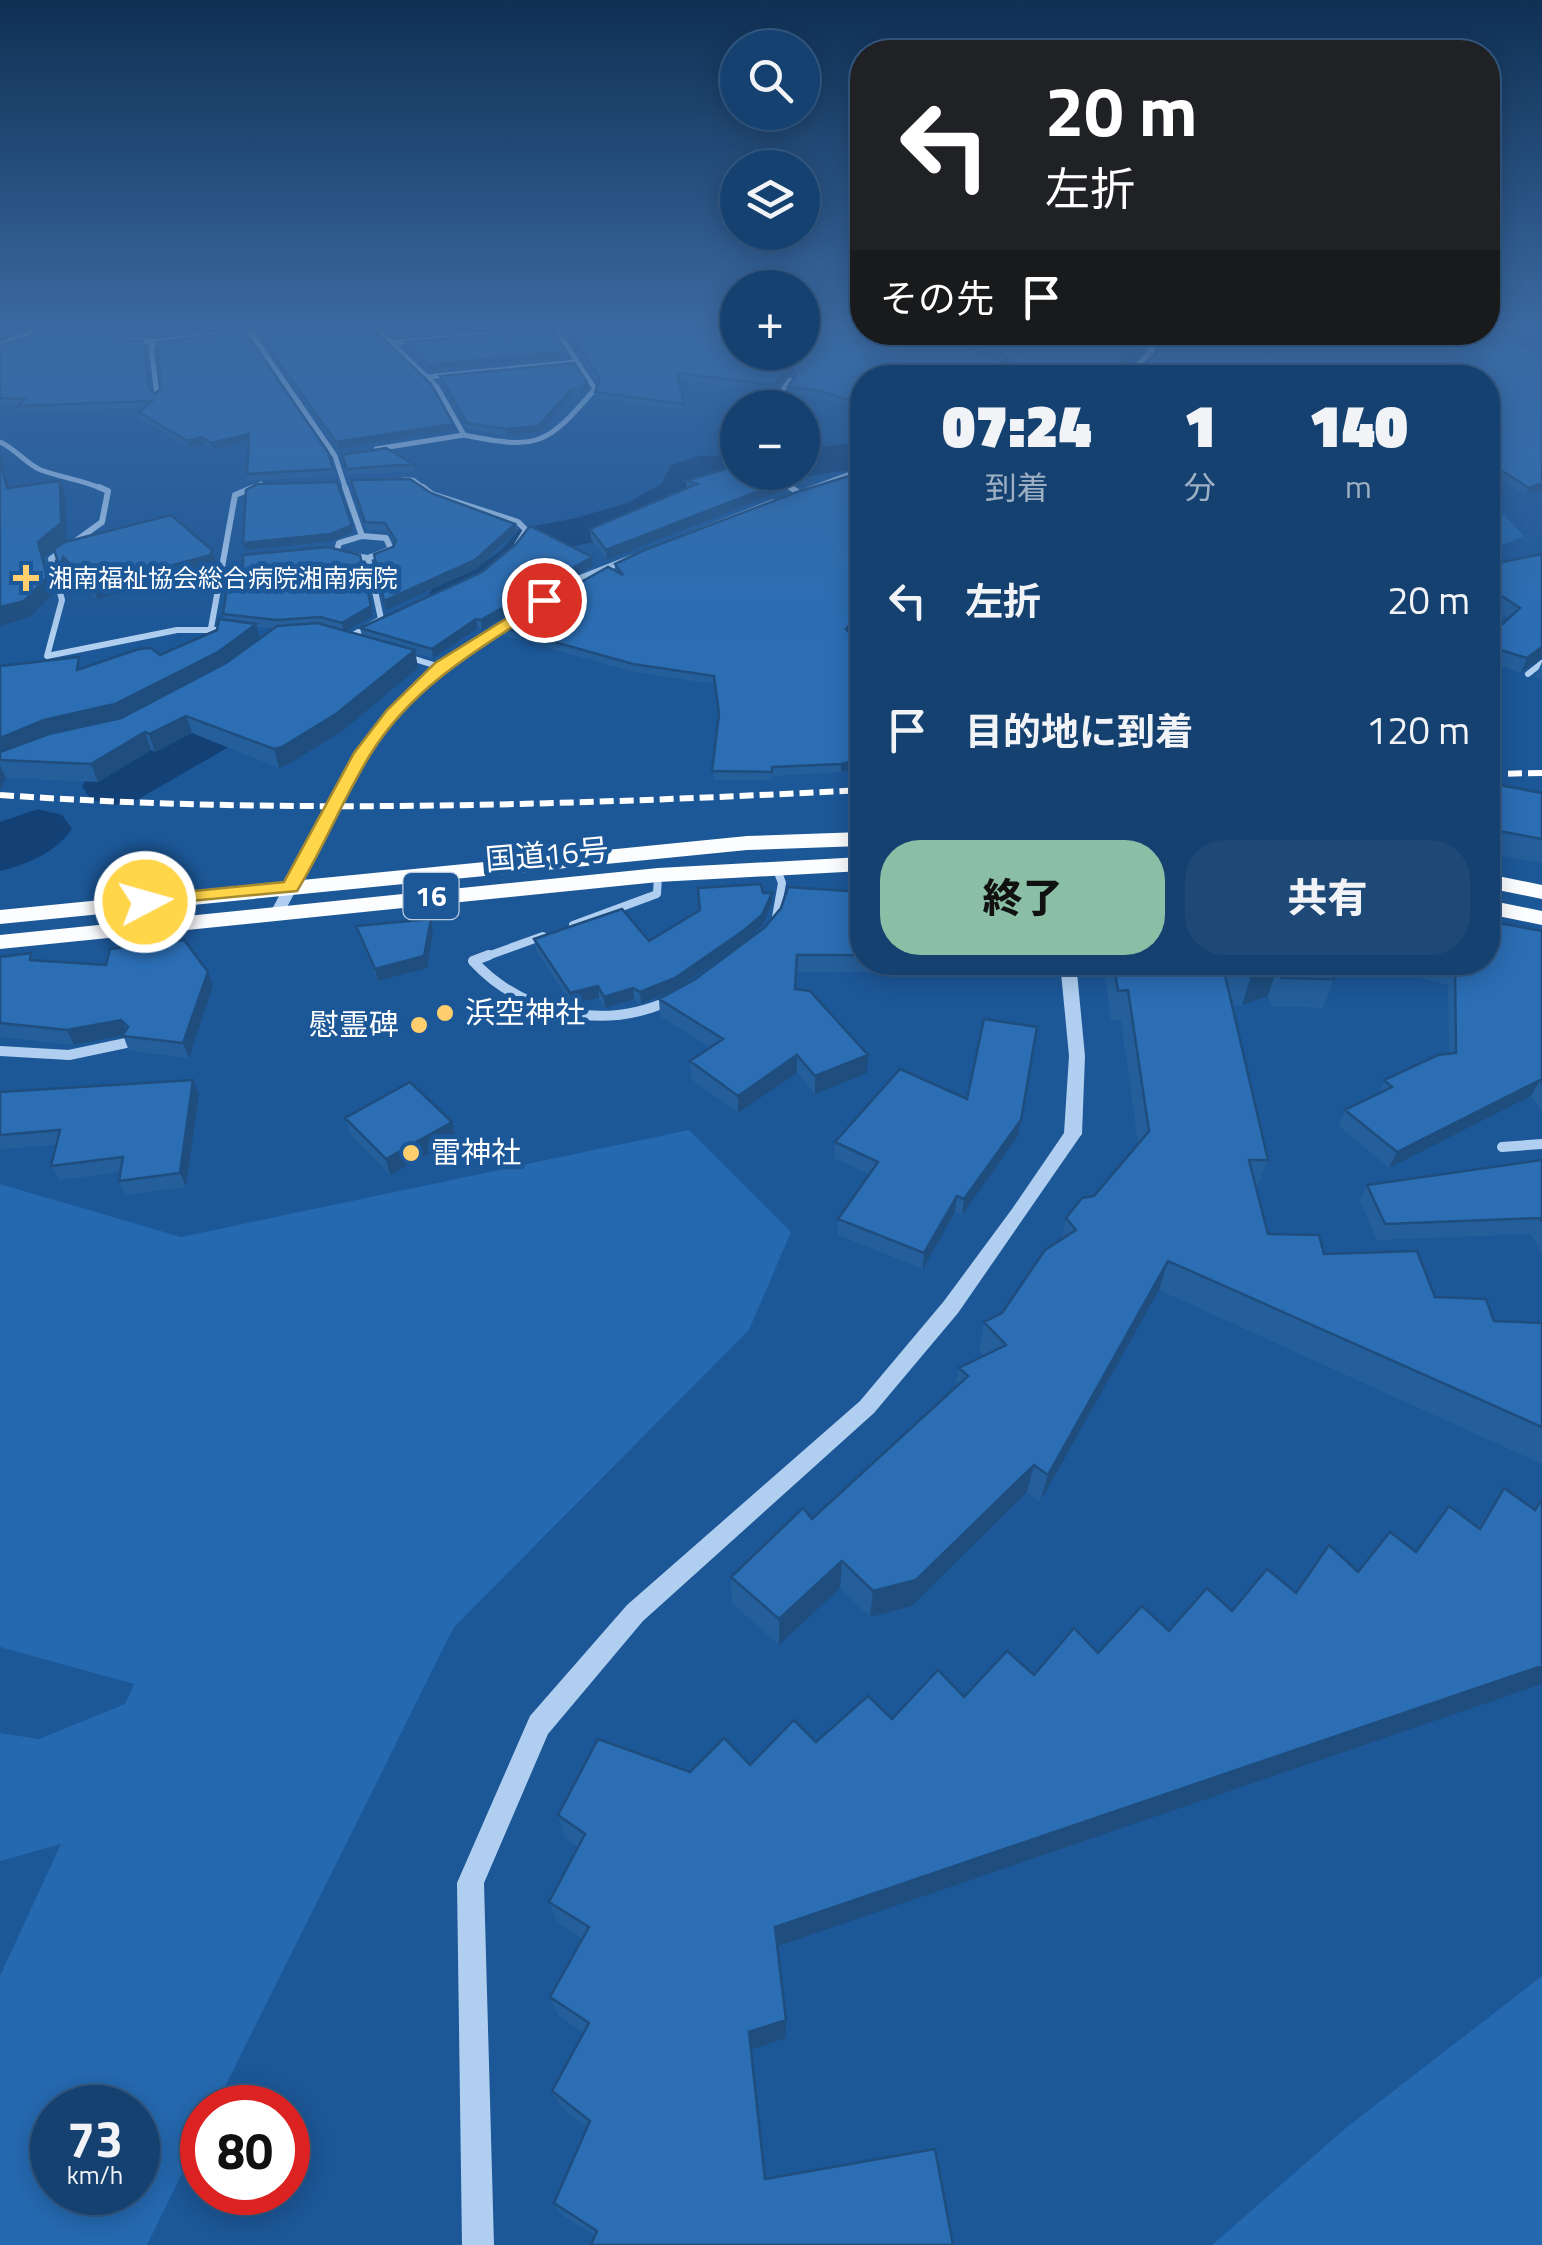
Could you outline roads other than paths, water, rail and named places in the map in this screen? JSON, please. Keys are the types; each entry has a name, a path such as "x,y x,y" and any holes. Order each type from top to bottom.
{"highway":[{"name":"国道16号","path":"0,917 747,843 850,839"},
{"name":"国道16号","path":"0,942 658,875 850,864"},
{"path":"1500,884 1542,892"},
{"path":"1500,909 1542,918"}],"street":[{"path":"318,431 335,456 362,536"},
{"path":"462,431 464,435"},
{"path":"371,450 464,435 516,446 553,431"},
{"path":"0,442 14,448 38,470 79,478 108,491 102,522 51,559 62,600 47,656 142,635 211,628 245,632"},
{"path":"335,456 353,453"},
{"path":"278,911 378,730 440,667 581,578 850,474"},
{"path":"396,481 414,480 432,494 518,522 526,530 509,554"},
{"path":"328,482 362,482"},
{"path":"211,628 235,494 257,484 275,484"},
{"path":"794,490 799,493"},
{"path":"362,536 386,538 392,544 382,555 368,558 336,553 339,542 362,536"},
{"path":"368,558 381,619"},
{"path":"346,638 396,612"},
{"path":"334,636 365,644"},
{"path":"402,656 440,667"},
{"path":"1528,674 1542,663"},
{"path":"772,932 782,883 775,866"},
{"path":"566,928 658,894 658,875"},
{"path":"547,934 472,960 482,974 560,1014 607,1018 658,1009 674,998"},
{"path":"478,2245 470,1883 539,1724 635,1614 867,1407 951,1308 1019,1214 1073,1134 1078,1056 1069,975"},
{"path":"0,1051 69,1054 126,1043"},
{"path":"1502,1147 1542,1144"}],"waterway":[{"path":"820,461 850,457"},
{"path":"455,594 495,578 518,562 537,540 584,532 644,513 682,492 687,475 720,469"},
{"path":"114,786 301,681"},
{"path":"0,850 38,829"}],"railway":[{"path":"1500,774 1542,773"},
{"path":"0,795 216,805 431,806 850,791"}],"place":[{"name":"湘南福祉協会総合病院湘南病院","path":"26,578"},
{"name":"浜空神社","path":"445,1013"},
{"name":"慰霊碑","path":"419,1025"},
{"name":"雷神社","path":"411,1153"}]}
